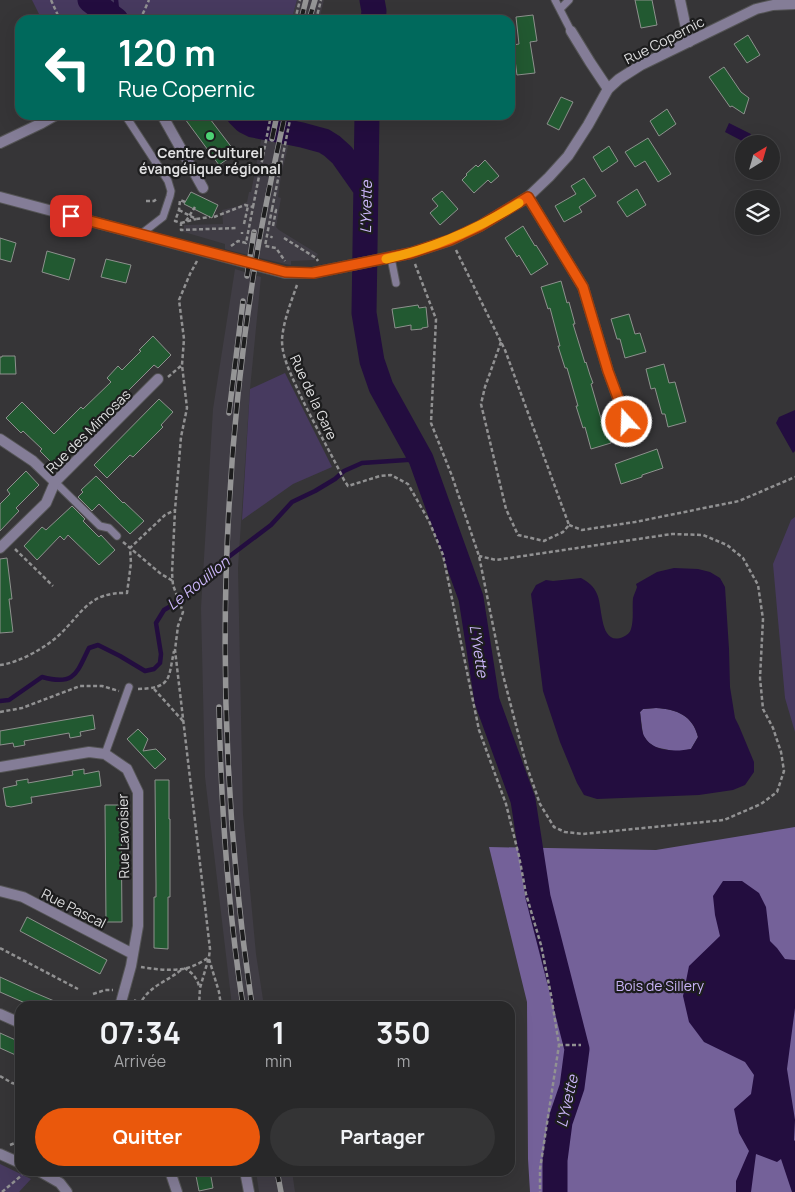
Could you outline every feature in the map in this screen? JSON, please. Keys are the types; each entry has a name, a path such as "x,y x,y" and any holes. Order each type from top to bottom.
{"street":[{"path":"680,0 689,42"},
{"name":"Rue Copernic","path":"0,197 285,272 313,273 411,253 450,240 480,226 528,197 568,156 608,89 619,79 641,65 756,9 793,2"},
{"path":"571,31 608,89"},
{"path":"0,143 47,120"},
{"path":"165,120 203,188"},
{"path":"528,197 583,287 608,371 627,422"},
{"name":"Rue des Mimosas","path":"4,545 46,503 55,482 158,379"},
{"path":"0,439 33,461 55,482"},
{"path":"0,767 89,752 105,754"},
{"name":"Rue Lavoisier","path":"105,754 127,769 138,792 138,926 131,966 121,1001"},
{"name":"Rue Pascal","path":"0,891 23,897 133,954"},
{"path":"0,1014 15,1021"},
{"path":"0,1154 15,1161"},
{"path":"48,1176 60,1183 67,1192"},
{"path":"172,1176 177,1192"},
{"path":"246,1176 249,1192"}],"lane":[{"path":"555,0 571,31"},
{"path":"560,9 570,0"},
{"path":"128,120 168,180 171,191 163,216 141,234"},
{"path":"388,258 396,284"},
{"path":"55,482 100,526 108,528 117,536"},
{"path":"105,754 128,688"}],"path":[{"path":"51,0 58,15"},
{"path":"142,15 149,0"},
{"path":"296,15 300,0"},
{"path":"317,15 321,0"},
{"path":"225,246 229,248 238,241 246,243 270,120"},
{"path":"290,120 264,246 276,248 286,262 291,263"},
{"path":"146,201 154,201 160,197"},
{"path":"185,202 180,200 175,221 180,223 210,217"},
{"path":"214,217 245,205 252,207"},
{"path":"244,224 248,206"},
{"path":"186,221 195,207"},
{"path":"272,209 276,210 273,226"},
{"path":"179,210 196,219"},
{"path":"180,223 181,230 236,228"},
{"path":"284,238 316,258"},
{"path":"450,240 501,342 569,525 582,530 738,502 795,477"},
{"path":"0,712 22,708 80,686 102,686 122,692 128,688 154,689 161,686 167,680 175,650 178,626 183,612 173,581 175,510 181,437 187,408 182,364 184,340 179,300 200,250"},
{"path":"411,253 436,320 431,422 452,476 479,556 503,675 526,764 540,804 554,827 565,832 583,834 724,820 761,804 777,792 784,771 781,752 773,728 763,709 760,678 763,619 758,586 743,558 727,544 703,534 672,534 496,560 479,556"},
{"name":"Rue de la Gare","path":"300,274 282,340 283,353 288,367 308,412 348,486 380,476 391,475 408,484 429,521 443,555 479,730 506,804 526,894 541,945 559,1044"},
{"path":"501,342 481,404 506,509 518,535 544,541 564,532 569,525"},
{"path":"0,665 10,663 50,644 80,612 102,596 127,593 131,563 130,548 165,514 175,510"},
{"path":"117,536 161,574 173,581"},
{"path":"4,545 53,586"},
{"path":"175,650 210,949 200,988 199,1001"},
{"path":"154,689 184,722"},
{"path":"0,948 78,989"},
{"path":"131,966 154,969 183,969 209,958"},
{"path":"209,958 220,1001"},
{"path":"183,969 189,971 198,980 200,988"},
{"path":"141,1001 148,993 183,969"},
{"path":"93,994 104,990 112,990 123,994"},
{"path":"540,1192 540,1169 559,1044 581,1045"},
{"path":"0,1076 15,1084"},
{"path":"2,1192 20,1176"}],"shaded area":[{"path":"32,0 297,0 293,15 40,15"},
{"path":"297,0 324,0 320,15 293,15"},
{"path":"265,120 294,120 281,176 278,197 281,198 276,227 318,254 314,260 291,261 291,265 285,264 228,250 225,249 225,244 184,232 184,225 223,224 222,210 247,202 249,192 251,192"},
{"path":"729,123 751,134 735,135 735,137 725,132"},
{"path":"235,269 261,277 250,389 238,568 243,814 256,954 263,1001 231,1001 205,777 201,608 213,409"},
{"path":"285,373 332,467 293,484 242,520 250,389"},
{"path":"795,410 795,451 793,453 776,423 779,417"},
{"path":"795,517 795,732 785,698 773,564 791,520"},
{"path":"674,568 698,569 710,572 720,578 725,587 730,687 735,718 754,762 754,772 745,785 733,790 699,795 597,799 584,795 577,783 560,742 543,691 531,594 536,585 546,580 581,578 596,591 603,624 610,636 615,639 623,637 631,630 636,584 657,572","holes":["656,708 677,712 688,719 696,730 698,737 691,749 665,750 658,748 648,741 644,736 640,712 643,709"]},
{"path":"723,881 742,881 759,893 766,907 770,941 785,959 795,960 795,1008 787,1069 795,1120 795,1192 792,1192 781,1159 777,1162 756,1154 751,1192 736,1192 736,1181 749,1151 739,1133 734,1109 751,1094 754,1075 745,1062 704,1042 689,1022 683,996 689,966 720,936 713,896"},
{"path":"0,1164 15,1171 15,1176 25,1176 31,1179 19,1192 0,1192"},
{"path":"257,1176 293,1176 295,1192 259,1192"}],"green space":[{"path":"656,708 677,712 688,719 696,730 698,737 691,749 678,752 655,747 648,742 643,735 640,712 643,709"},
{"name":"Bois de Sillery","path":"795,827 795,1192 530,1192 527,1002 489,847 656,850"}],"building":[{"path":"635,0 652,0 657,25 641,28"},
{"path":"533,15 537,41 530,42 535,73 517,75 515,45 519,44 516,17"},
{"path":"748,35 760,55 747,63 734,44"},
{"path":"724,67 741,92 749,98 744,114 732,106 730,107 709,77"},
{"path":"561,97 573,102 559,130 547,124"},
{"path":"667,109 676,124 659,136 650,121"},
{"name":"Centre Culturel évangélique régional","path":"186,120 211,120 236,153 219,165"},
{"path":"648,138 671,174 658,182 645,161 635,167 625,152"},
{"path":"609,146 618,161 602,172 593,157"},
{"path":"485,160 499,176 491,183 488,180 474,193 462,180 476,165 478,167"},
{"path":"584,178 596,196 579,207 582,212 564,222 555,206 576,194 571,186"},
{"path":"637,189 646,205 627,217 617,202"},
{"path":"442,191 458,209 440,225 430,213 438,206 432,199"},
{"path":"191,192 218,205 212,218 184,204"},
{"path":"523,226 548,264 531,275 519,255 517,257 505,238"},
{"path":"0,238 16,243 11,262 0,259"},
{"path":"47,251 75,259 69,280 42,272"},
{"path":"106,259 131,265 126,283 101,277"},
{"path":"561,281 567,303 569,302 575,324 573,324 585,363 593,383 591,384 602,422 605,421 611,443 591,449 585,427 583,428 576,406 578,406 567,368 565,368 558,346 560,346 550,308 548,309 541,287"},
{"path":"418,305 419,308 426,307 428,327 411,330 411,325 395,328 392,309"},
{"path":"629,314 635,334 640,333 646,352 625,358 620,339 617,339 611,319"},
{"path":"153,336 171,355 158,368 154,365 53,464 40,451 42,449 23,431 21,433 6,418 22,402 54,434 81,407 83,409 111,382 107,378 118,366 122,370"},
{"path":"15,356 16,374 0,374 0,357"},
{"path":"664,364 669,383 675,382 686,422 668,427 665,414 662,414 655,388 651,389 646,369"},
{"path":"159,399 173,412 161,425 163,427 133,457 130,455 107,478 94,465"},
{"path":"657,449 663,468 621,484 615,464"},
{"path":"26,471 39,485 16,508 19,511 0,531 0,504 10,494 7,490"},
{"path":"96,476 144,521 130,534 99,504 92,511 78,497 83,492 81,490"},
{"path":"72,506 85,519 83,521 99,537 101,535 115,550 99,565 68,535 64,540 60,536 37,560 24,546 42,527 46,530"},
{"path":"7,558 12,599 9,599 13,632 0,633 0,559"},
{"path":"93,715 95,729 80,732 81,736 70,738 69,733 24,741 25,745 14,747 13,743 0,745 0,731"},
{"path":"138,729 148,739 143,751 156,749 166,759 155,769 127,739"},
{"path":"84,769 84,774 99,771 101,786 31,797 32,803 11,807 6,806 3,788 17,785 16,781 28,779 28,783 73,775 72,771"},
{"path":"155,780 169,780 170,897 168,897 168,949 154,948 154,897 156,897"},
{"path":"105,805 121,805 122,922 106,922"},
{"path":"27,917 107,960 100,974 20,931"},
{"path":"0,977 54,1001 21,1001 0,992"},
{"path":"0,1033 15,1040 15,1055 0,1048"},
{"path":"196,1176 211,1176 213,1188 199,1191"}],"waterway":[{"path":"90,0 110,15"},
{"path":"116,0 118,15"},
{"name":"L'Yvette","path":"372,0 374,15"},
{"path":"244,120 253,125 324,141 342,155 366,189"},
{"name":"L'Yvette","path":"367,120 364,313 372,361 381,387 421,459 471,598 487,701 523,800 538,897 577,1049 572,1087 560,1122 555,1160 555,1192"},
{"name":"Le Rouillon","path":"0,701 9,700 42,677 61,680 68,679 77,671 89,648 98,645 145,671 154,669 160,663 161,654 156,623 164,610 181,600 202,577 271,525 292,502 315,491 344,471 362,463 421,459"}],"railway":[{"path":"302,15 306,0"},
{"path":"310,15 315,0"},
{"path":"272,139 276,120"},
{"path":"251,1001 240,914 227,728 225,636 227,543 242,357 258,246 284,120"},
{"path":"247,276 254,232"},
{"path":"229,413 243,301"},
{"path":"219,707 226,857 242,1001"},
{"path":"278,1176 281,1192"}],"slow traffic":[{"path":"386,259 450,240 480,226 519,203"}],"place":[{"name":"Centre Culturel évangélique régional","path":"210,136"}],"route":[{"path":"71,216 263,267 300,274 386,259 450,240 480,226 528,197 583,287 608,371 627,422"}]}
